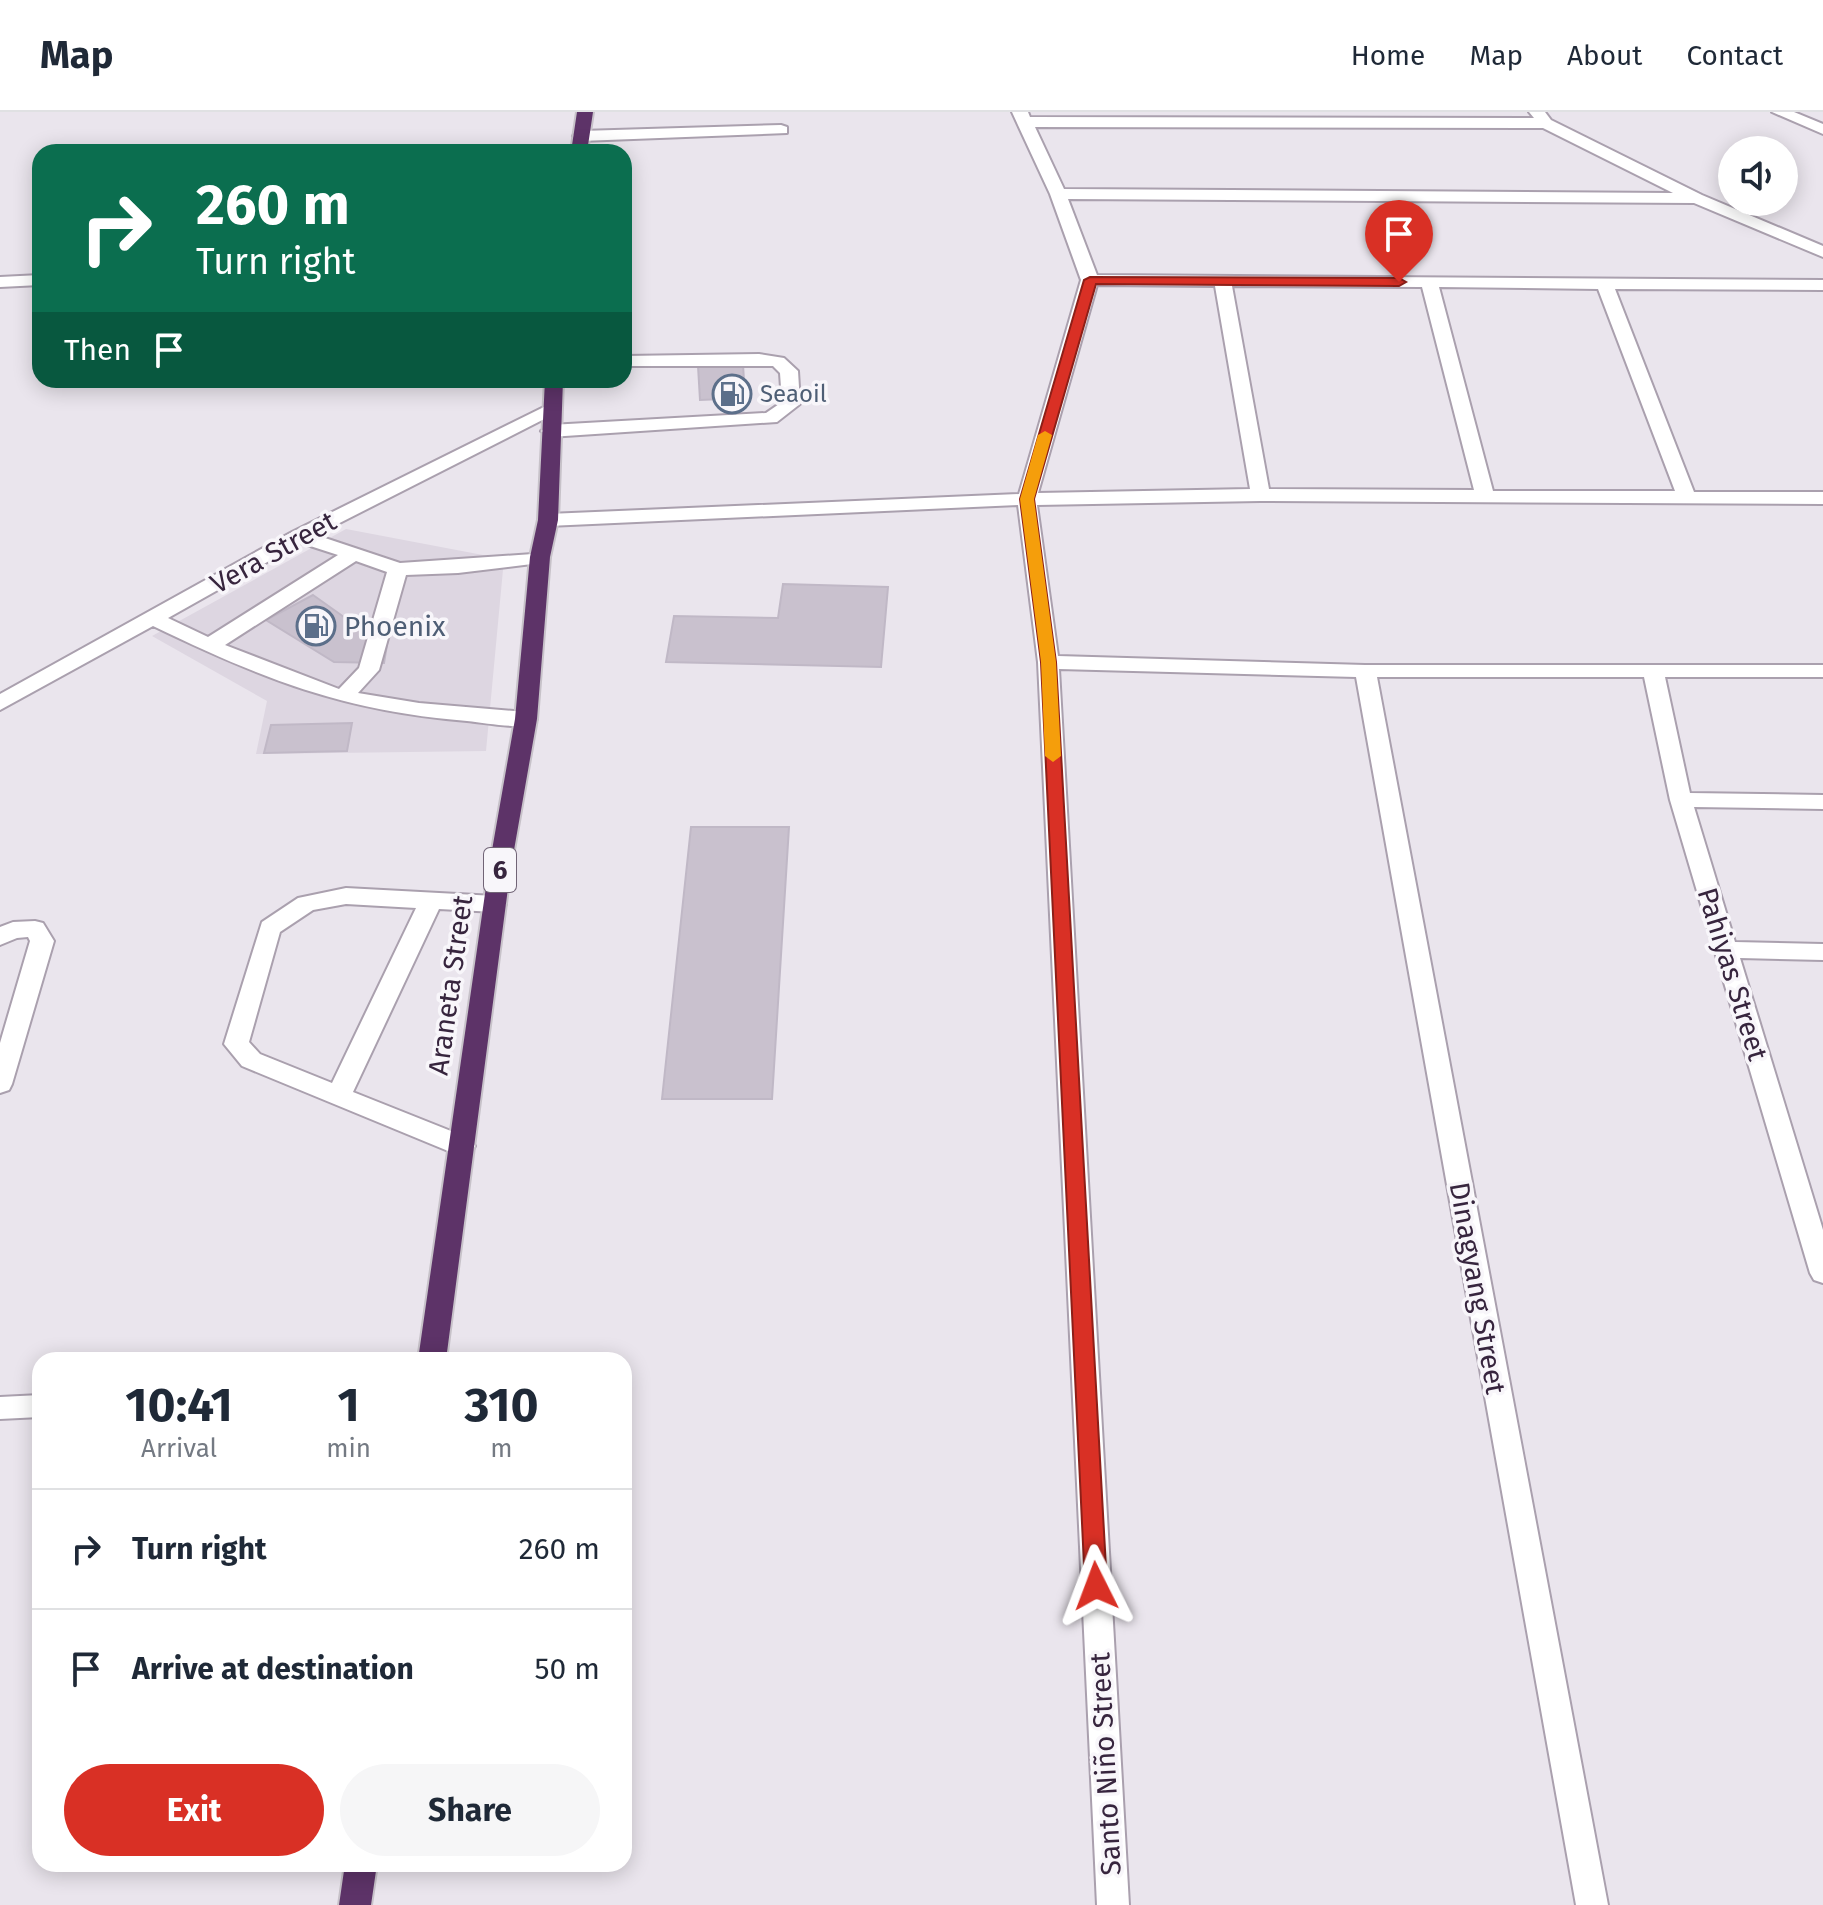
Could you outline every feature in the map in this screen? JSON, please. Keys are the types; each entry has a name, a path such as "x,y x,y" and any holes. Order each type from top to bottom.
{"highway":[{"path":"580,144 585,112"},
{"name":"Araneta Street","path":"433,1352 495,904 526,719 540,557 548,520 553,388"},
{"path":"355,1905 360,1872"}],"street":[{"path":"1780,112 1823,129"},
{"path":"1823,252 1696,198 1542,118 1022,117 1058,194 1090,280 1823,285"},
{"path":"580,144 781,130"},
{"path":"1058,194 1696,198"},
{"path":"0,282 32,280"},
{"name":"Santo Niño Street","path":"1090,280 1027,499 1048,662 1113,1905"},
{"path":"1223,281 1260,495"},
{"path":"1429,282 1485,496"},
{"path":"1605,284 1687,498"},
{"path":"550,420 771,418 791,404 789,371 778,362 759,359 632,361"},
{"name":"Vera Street","path":"0,703 299,536 550,420"},
{"path":"548,520 1027,499 1260,495 1823,498"},
{"path":"299,536 398,569 458,567 540,557"},
{"path":"210,645 352,555"},
{"path":"345,695 369,670 398,569"},
{"path":"154,619 307,685 383,705 526,719"},
{"path":"1048,662 1365,671 1823,671"},
{"name":"Dinagyang Street","path":"1365,671 1592,1905"},
{"name":"Pahiyas Street","path":"1653,671 1681,800 1823,1273"},
{"path":"1681,800 1823,802"},
{"path":"462,1146 251,1060 236,1044 270,928 306,904 346,896 495,904"},
{"path":"339,1095 431,901"},
{"path":"0,937 13,930 35,929 42,941 0,1084"},
{"path":"1726,950 1823,952"},
{"path":"0,1408 32,1406"}],"shaded area":[{"path":"346,529 504,559 486,751 256,754 267,701 152,636"}],"building":[{"path":"743,364 745,398 700,400 698,366"},
{"path":"783,584 888,587 881,667 666,662 674,616 778,618"},
{"name":"Phoenix","path":"313,595 365,632 389,633 384,663 334,662 266,620"},
{"path":"352,723 347,751 264,753 271,725"},
{"path":"691,827 789,827 772,1099 662,1099"}],"slow traffic":[{"path":"1045,435 1027,499 1048,662 1053,756"}],"place":[{"name":"Seaoil","path":"732,394"},
{"name":"Phoenix","path":"316,626"}],"route":[{"path":"1096,1586 1048,662 1027,499 1090,280 1399,282"}]}
